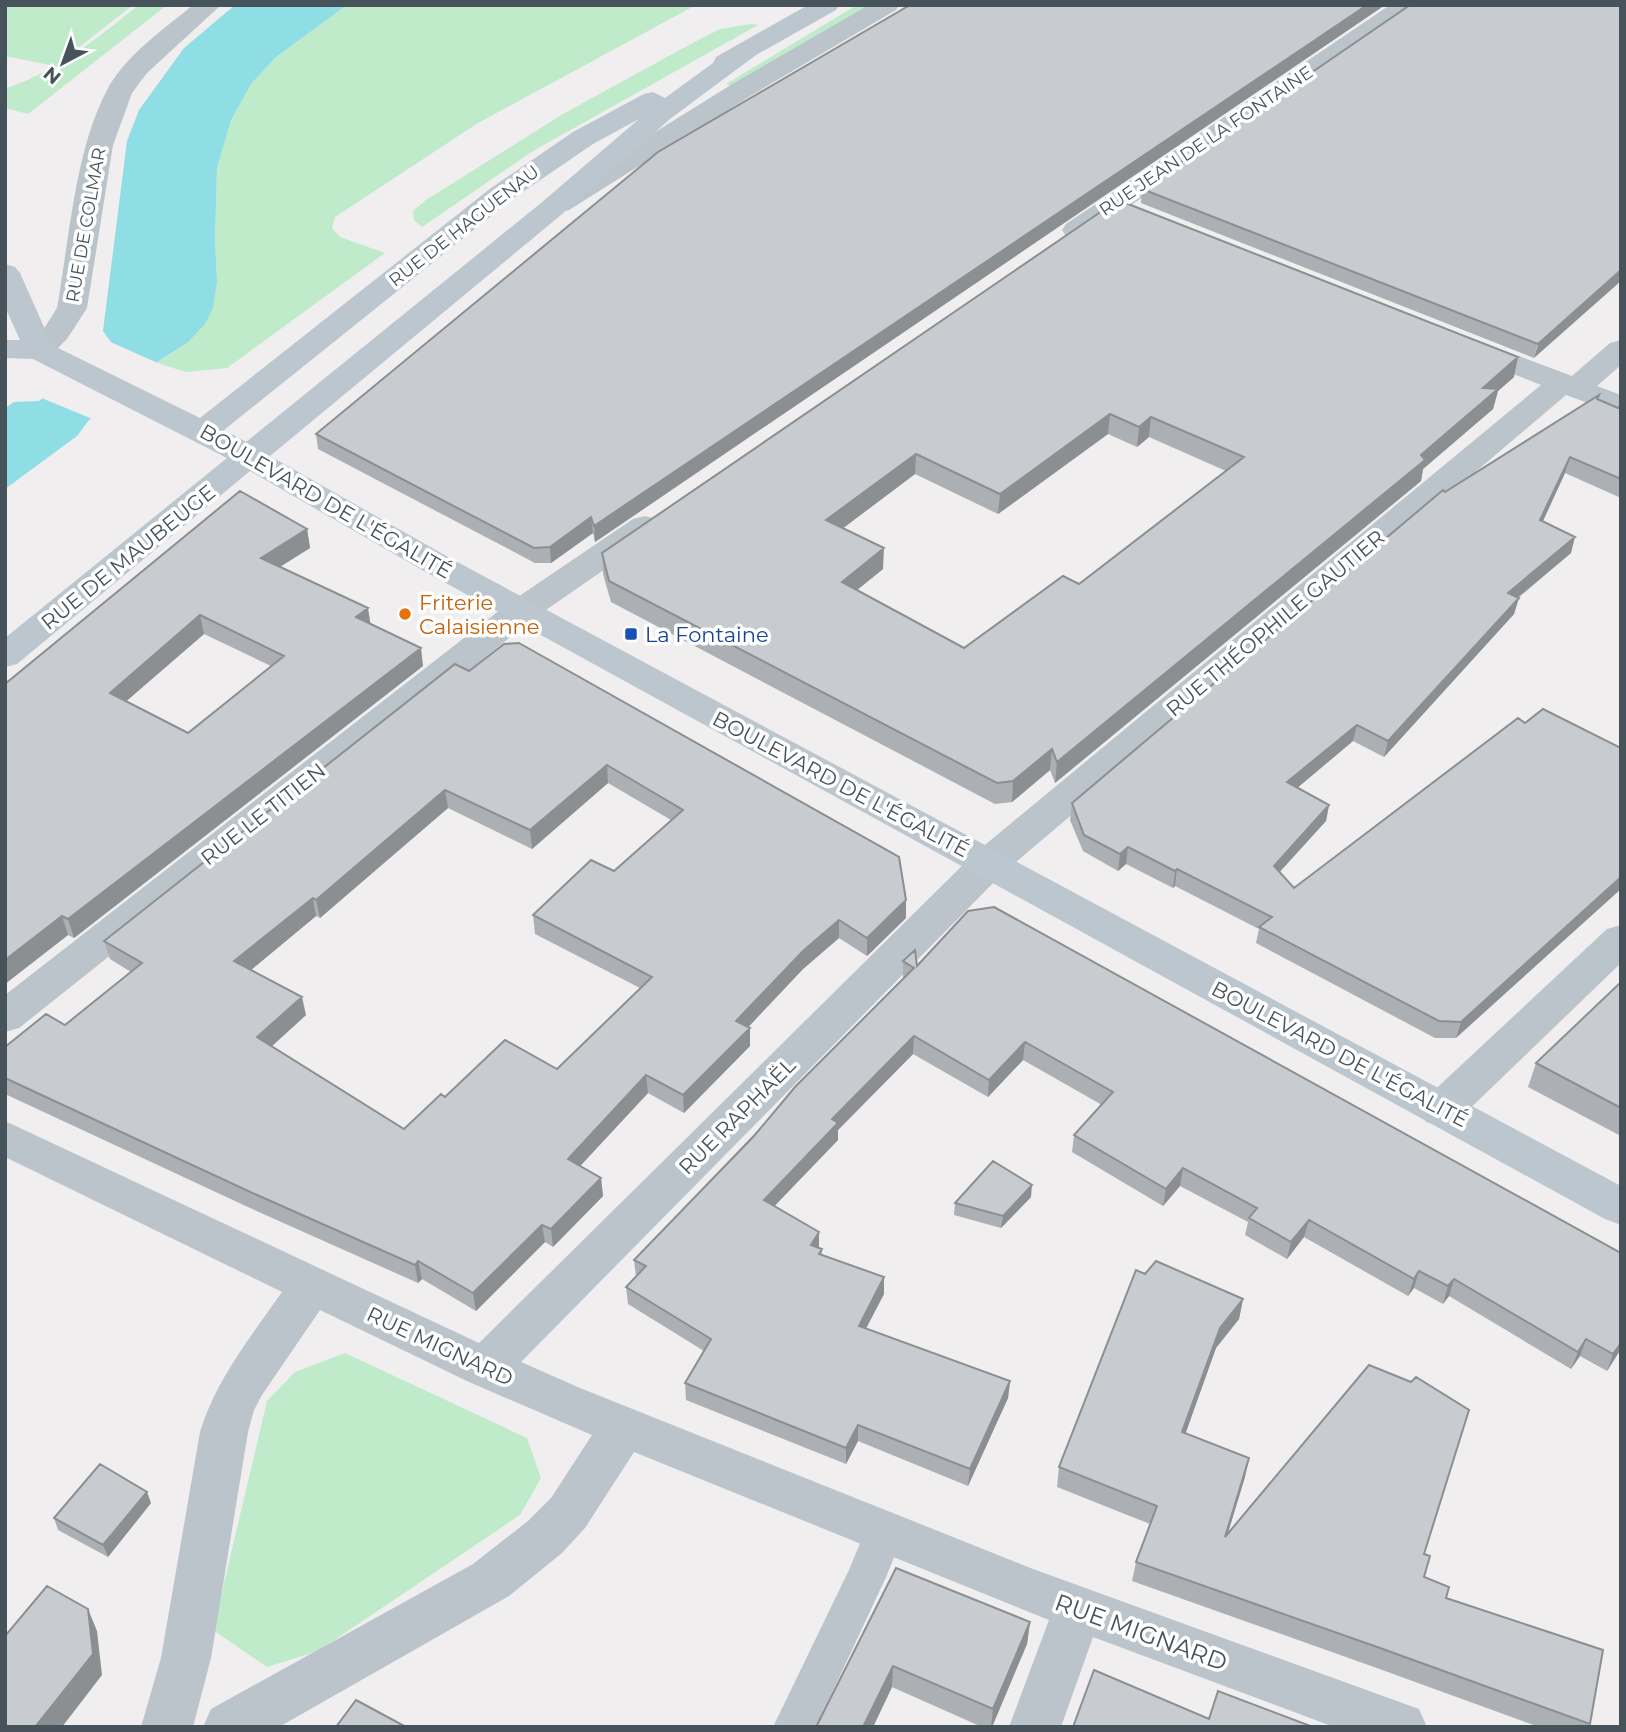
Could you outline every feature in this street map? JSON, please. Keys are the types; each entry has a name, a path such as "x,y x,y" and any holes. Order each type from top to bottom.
{"street":[{"name":"RUE DE COLMAR","path":"50,356 56,333 72,308 99,145 119,92 138,67 163,42 209,5"},
{"name":"RUE DE HAGUENAU","path":"203,431 526,176 611,122 827,5"},
{"name":"RUE DE HAGUENAU","path":"551,209 743,89 887,5"},
{"name":"RUE JEAN DE LA FONTAINE","path":"1055,245 1125,210 1407,5"},
{"name":"RUE DE HAGUENAU","path":"250,456 551,209 661,113 746,51"},
{"path":"5,273 50,356"},
{"path":"1437,334 1621,406"},
{"path":"5,349 50,356"},
{"name":"RUE THÉOPHILE GAUTIER","path":"988,863 1569,386 1621,349"},
{"path":"5,372 50,356"},
{"name":"BOULEVARD DE L'ÉGALITÉ","path":"50,356 173,415 250,456 328,505 521,611 1621,1207"},
{"name":"RUE DE MAUBEUGE","path":"5,656 250,456"},
{"path":"521,611 665,512"},
{"name":"RUE LE TITIEN","path":"5,1017 521,611"},
{"name":"RUE RAPHAËL","path":"485,1368 988,863"},
{"path":"1441,1110 1621,939"},
{"name":"RUE MIGNARD","path":"5,1138 485,1368 624,1427 1078,1609 1401,1727"},
{"path":"167,1727 186,1658 224,1432 232,1405 312,1286"},
{"path":"229,1727 501,1573 545,1537 568,1513 624,1427"},
{"path":"1035,1727 1078,1609"}],"lane":[{"path":"794,1727 867,1575 884,1532"}],"green space":[{"path":"5,5 133,5 55,66 5,56"},
{"path":"139,5 167,5 28,114 5,108 5,89 60,63"},
{"path":"347,5 696,5 478,123 335,217 332,228 340,237 385,253 227,368 186,372 157,363 187,343 217,281 217,168 231,119 251,84 276,57"},
{"path":"857,5 872,5 731,86 726,84"},
{"path":"758,25 533,151 422,227 414,220 413,211 426,200 563,114 720,29"},
{"path":"345,1353 527,1438 541,1478 520,1515 318,1651 267,1667 213,1630 267,1401 295,1372"}],"water":[{"path":"235,5 347,5 276,57 251,84 231,120 217,168 217,281 213,308 205,324 187,343 156,363 89,420 77,436 5,489 5,408 14,402 39,401 113,345 103,331 127,141 139,110 184,48"}],"pier":[{"path":"106,340 160,364 95,420 39,397 108,344"}],"building":[{"path":"910,5 1367,5 594,526 591,517 550,547 534,548 316,434 658,152"},
{"path":"1410,5 1621,5 1621,270 1538,344 1142,189"},
{"path":"1118,200 1518,357 1483,388 1498,389 1421,455 1425,460 1057,762 1052,749 1013,781 997,783 609,581 602,553","holes":["1110,414 1139,427 1151,417 1244,457 1079,584 1063,576 964,648 842,582 884,548 826,520 916,454 1000,494"]},
{"path":"1599,395 1597,399 1618,408 1621,405 1621,479 1570,457 1540,520 1575,537 1508,593 1519,598 1388,741 1357,725 1287,782 1329,805 1274,866 1294,888 1518,718 1525,723 1543,709 1621,748 1621,877 1461,1022 1439,1021 1259,927 1272,917 1177,869 1175,871 1128,847 1120,854 1084,835 1072,803 1443,490 1445,492"},
{"path":"240,491 307,529 261,558 368,608 356,617 421,648 68,919 62,916 5,960 5,684","holes":["200,615 284,656 188,733 110,693"]},
{"path":"519,643 899,857 906,900 867,938 839,920 803,951 736,1021 750,1028 683,1095 646,1075 568,1159 601,1178 551,1229 542,1225 473,1293 418,1261 415,1265 257,1195 5,1078 5,1047 46,1014 65,1025 142,963 104,941 455,664 469,671 504,644","holes":["607,765 683,810 614,871 591,860 533,915 652,977 557,1069 505,1040 445,1097 441,1094 404,1129 257,1037 302,997 234,961 313,898 316,900 445,790 530,830"]},
{"path":"994,907 1621,1253 1621,1343 1613,1354 1586,1339 1578,1352 1454,1279 1448,1286 1419,1271 1414,1279 1309,1220 1291,1242 1249,1218 1257,1208 1183,1168 1166,1189 1074,1135 1113,1092 1025,1042 989,1080 914,1036 832,1119 838,1123 764,1200 819,1232 811,1245 822,1249 819,1254 884,1277 859,1326 1010,1381 970,1469 858,1425 846,1448 685,1383 711,1339 626,1287 646,1266 634,1260 754,1136 795,1087 914,968 903,961 915,950 917,966 968,911"},
{"path":"1621,982 1621,1108 1536,1063"},
{"path":"993,1161 1032,1185 1003,1216 955,1203"},
{"path":"1156,1261 1243,1299 1220,1328 1182,1432 1249,1458 1225,1537 1369,1365 1411,1382 1416,1377 1469,1410 1424,1554 1430,1556 1424,1577 1449,1587 1446,1598 1603,1650 1590,1724 1136,1562 1157,1506 1059,1467 1136,1270 1145,1274"},
{"path":"100,1464 147,1492 103,1545 54,1518"},
{"path":"896,1568 1030,1622 993,1709 893,1666 863,1727 816,1727"},
{"path":"47,1586 88,1609 93,1654 35,1727 5,1727 5,1636"},
{"path":"1094,1670 1209,1719 1218,1691 1313,1727 1073,1727"},
{"path":"356,1700 406,1727 336,1727"}],"place":[{"name":"Friterie Calaisienne","path":"405,614"},
{"name":"La Fontaine","path":"631,634"}]}
